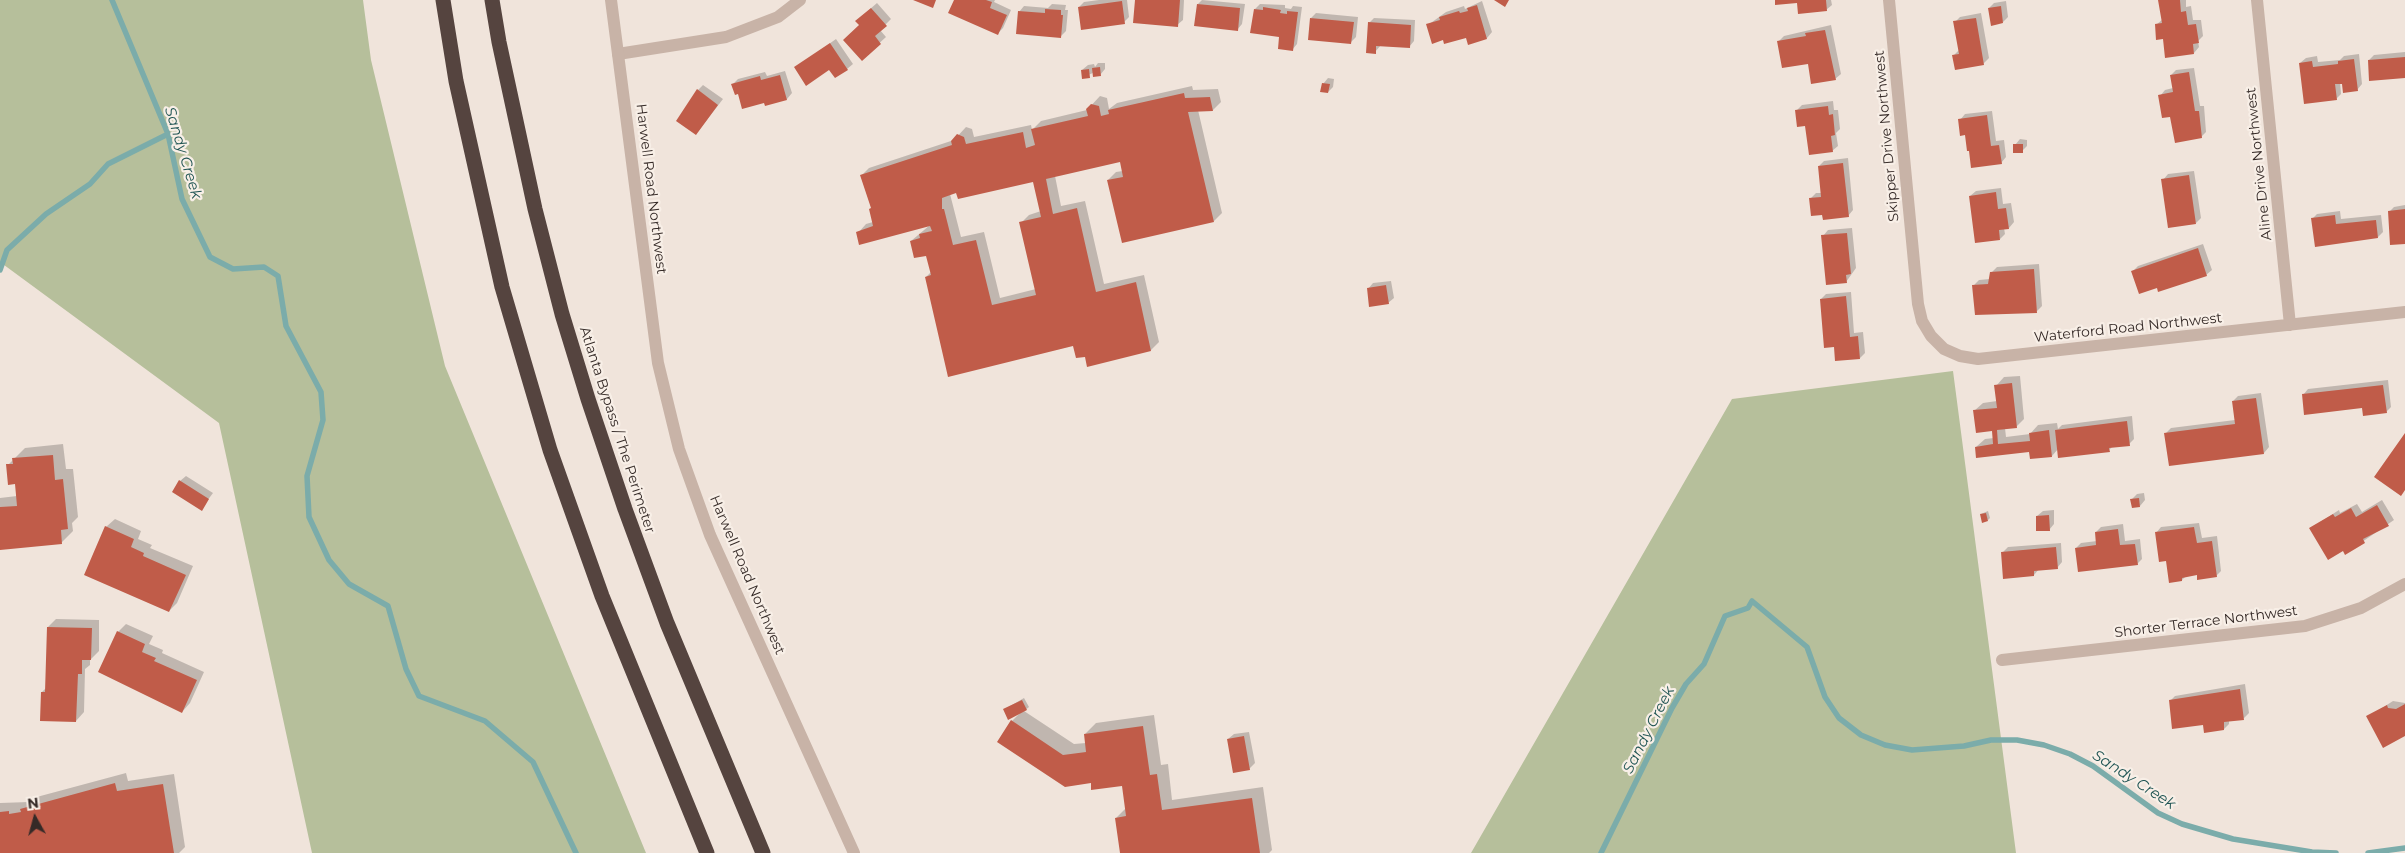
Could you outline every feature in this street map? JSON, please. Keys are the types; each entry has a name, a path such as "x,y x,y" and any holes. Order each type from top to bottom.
{"highway":[{"path":"443,0 456,81 502,287 550,450 602,596 707,853"},
{"name":"Atlanta Bypass / The Perimeter","path":"492,0 499,42 535,209 562,314 588,399 624,508 667,623 764,853"}],"street":[{"name":"Harwell Road Northwest","path":"611,0 658,363 679,449 710,535 854,853"},
{"path":"618,54 726,37 778,17 800,0"},
{"name":"Skipper Drive Northwest","path":"1889,0 1914,270"},
{"name":"Aline Drive Northwest","path":"2257,0 2290,325"},
{"name":"Waterford Road Northwest","path":"1914,270 1922,321 1931,336 1944,349 1960,356 1978,359 2405,312"},
{"name":"Shorter Terrace Northwest","path":"2002,660 2305,626 2361,608 2405,584"}],"green space":[{"path":"0,0 363,0 371,60 445,366 646,853 312,853 219,423 0,262"},
{"path":"1953,371 2016,853 1471,853 1732,399"}],"building":[{"path":"913,0 936,0 933,8"},
{"path":"954,0 986,0 992,2 990,8 1007,15 998,35 948,13"},
{"path":"1135,0 1180,0 1178,27 1133,23"},
{"path":"1494,0 1509,0 1505,7"},
{"path":"1775,0 1826,0 1827,11 1798,14 1797,3 1775,5"},
{"path":"2158,0 2180,0 2181,12 2186,11 2188,25 2196,24 2199,43 2193,44 2194,54 2165,58 2163,39 2156,40 2155,24 2162,23"},
{"path":"1122,1 1125,24 1081,30 1078,7"},
{"path":"1197,4 1240,8 1238,31 1194,26"},
{"path":"1477,5 1487,39 1468,45 1466,38 1444,44 1443,40 1432,44 1426,24 1440,20 1439,17 1459,11 1460,13 1468,11 1467,8"},
{"path":"2001,6 2003,23 1991,26 1988,8"},
{"path":"1263,7 1281,10 1280,13 1287,14 1287,11 1298,12 1293,51 1278,49 1279,37 1250,33 1254,9 1263,10"},
{"path":"871,8 887,26 875,36 881,44 862,61 843,40 859,25 855,21"},
{"path":"1045,9 1061,10 1061,15 1063,15 1061,38 1016,34 1018,11 1045,13"},
{"path":"1310,18 1354,22 1351,44 1308,40"},
{"path":"1976,18 1984,65 1955,70 1952,55 1959,54 1953,21"},
{"path":"1368,22 1411,25 1410,48 1376,46 1376,54 1366,53"},
{"path":"1825,30 1836,80 1811,84 1808,64 1782,68 1777,41 1806,36 1805,33"},
{"path":"830,43 848,70 835,78 829,70 806,86 794,67"},
{"path":"2405,57 2405,78 2369,81 2368,60"},
{"path":"2354,59 2358,91 2343,93 2342,84 2335,84 2337,100 2304,104 2299,63 2312,61 2313,67 2338,64 2338,61"},
{"path":"1100,67 1101,76 1093,77 1092,68"},
{"path":"1089,69 1090,78 1082,79 1081,70"},
{"path":"2189,72 2195,111 2199,111 2202,138 2175,143 2170,117 2162,118 2158,95 2173,92 2170,75"},
{"path":"780,75 787,100 765,106 764,103 742,109 738,94 735,95 731,84 760,76 761,80"},
{"path":"1322,83 1330,84 1328,93 1320,92"},
{"path":"697,89 718,105 696,135 676,121"},
{"path":"1184,93 1185,98 1210,97 1213,111 1188,112 1214,222 1122,243 1107,180 1123,177 1120,162 1046,179 1053,214 1077,208 1096,292 1136,282 1151,351 1087,367 1085,357 1076,358 1073,346 948,377 925,277 931,275 926,256 914,258 910,241 920,238 919,234 932,231 930,226 859,245 856,232 873,226 869,209 871,208 860,175 952,145 951,141 957,134 964,137 966,144 1023,132 1026,148 1035,145 1031,129 1088,116 1086,109 1091,104 1099,106 1101,116 1109,114 1108,110","holes":["1033,182 1041,217 1019,222 1036,295 992,305 976,240 953,245 944,209 942,209 942,198 956,193 958,199"]},
{"path":"1828,106 1829,115 1833,114 1835,135 1831,136 1833,152 1809,155 1805,126 1797,127 1795,110"},
{"path":"1987,115 1991,146 1999,145 2002,164 1971,168 1965,135 1960,136 1958,119"},
{"path":"2013,144 2023,144 2023,153 2013,153"},
{"path":"1843,163 1849,217 1823,220 1822,215 1811,216 1809,198 1821,197 1818,166"},
{"path":"2189,175 2196,224 2168,228 2161,179"},
{"path":"1996,192 1998,209 2006,208 2009,229 1999,230 2000,240 1975,243 1969,196"},
{"path":"2405,209 2405,244 2390,245 2388,211"},
{"path":"2335,215 2336,224 2376,220 2378,238 2315,247 2311,218"},
{"path":"1847,233 1851,274 1846,275 1847,283 1826,285 1821,235"},
{"path":"2198,248 2207,276 2158,292 2157,288 2139,294 2131,271"},
{"path":"2034,269 2037,313 1975,315 1972,285 1988,284 1990,272"},
{"path":"1386,285 1389,304 1369,307 1367,288"},
{"path":"1846,296 1850,337 1858,336 1860,359 1835,361 1834,347 1824,348 1820,299"},
{"path":"2012,383 2017,428 1997,430 1998,444 2030,441 2029,433 2049,430 2052,457 2030,459 2029,452 1976,458 1975,447 1993,444 1992,431 1976,433 1973,410 1997,408 1994,385"},
{"path":"2383,385 2387,413 2363,416 2362,408 2304,415 2302,394"},
{"path":"2256,398 2264,454 2169,466 2164,433 2235,424 2232,401"},
{"path":"2127,421 2130,446 2109,448 2110,452 2058,458 2055,430"},
{"path":"2405,433 2405,490 2401,496 2374,477"},
{"path":"53,455 55,480 63,479 68,529 61,530 62,544 0,550 0,507 17,506 15,484 8,485 6,464 13,464 12,458"},
{"path":"179,480 209,499 202,511 172,492"},
{"path":"2139,498 2140,507 2132,508 2130,499"},
{"path":"2377,505 2389,526 2363,539 2365,543 2345,555 2343,551 2328,560 2309,528 2333,514 2335,517 2351,508 2356,517"},
{"path":"1986,513 1988,521 1982,523 1980,514"},
{"path":"2049,515 2050,531 2036,531 2036,516"},
{"path":"105,526 134,539 131,547 144,553 143,556 186,575 169,612 84,575"},
{"path":"2194,527 2197,543 2212,541 2217,577 2197,580 2197,575 2182,578 2182,581 2169,583 2166,561 2159,562 2155,532"},
{"path":"2118,529 2120,545 2135,544 2138,565 2078,572 2075,548 2096,545 2095,532"},
{"path":"2056,547 2058,569 2034,571 2034,576 2003,579 2001,552"},
{"path":"47,627 92,628 91,660 82,660 82,674 78,674 76,722 40,721 41,692 45,692"},
{"path":"117,631 145,644 142,652 156,658 154,661 197,680 182,713 98,672"},
{"path":"2240,689 2244,720 2224,722 2224,730 2204,733 2203,725 2172,729 2169,700"},
{"path":"1022,700 1027,710 1008,720 1003,709"},
{"path":"2405,704 2405,736 2383,748 2366,716 2387,705 2388,708 2396,709"},
{"path":"1011,720 1063,755 1086,752 1084,734 1143,726 1150,775 1157,774 1162,810 1252,798 1260,853 1120,853 1115,818 1126,816 1122,786 1091,790 1091,783 1065,787 997,742"},
{"path":"1244,736 1250,770 1233,773 1227,739"},
{"path":"115,783 117,791 163,784 174,853 0,853 0,812 9,811 9,814 21,812 20,809"}],"waterway":[{"name":"Sandy Creek","path":"112,0 168,134 182,199 210,257 233,269 264,267 278,276 286,326 321,392 323,420 307,476 309,517 329,560 349,584 388,606 406,669 419,696 485,721 533,762 576,853"},
{"path":"0,270 7,250 46,214 90,184 108,164 168,134"},
{"name":"Sandy Creek","path":"1601,853 1672,708 1686,684 1704,664 1725,616 1748,608 1752,601 1807,647 1825,697 1839,718 1861,735 1885,745 1912,750 1964,746 1991,740 2017,740 2044,745 2070,754 2093,766 2158,813 2182,824 2233,839 2312,852 2336,853"},
{"name":"Sandy Creek","path":"2368,853 2405,848"}]}
